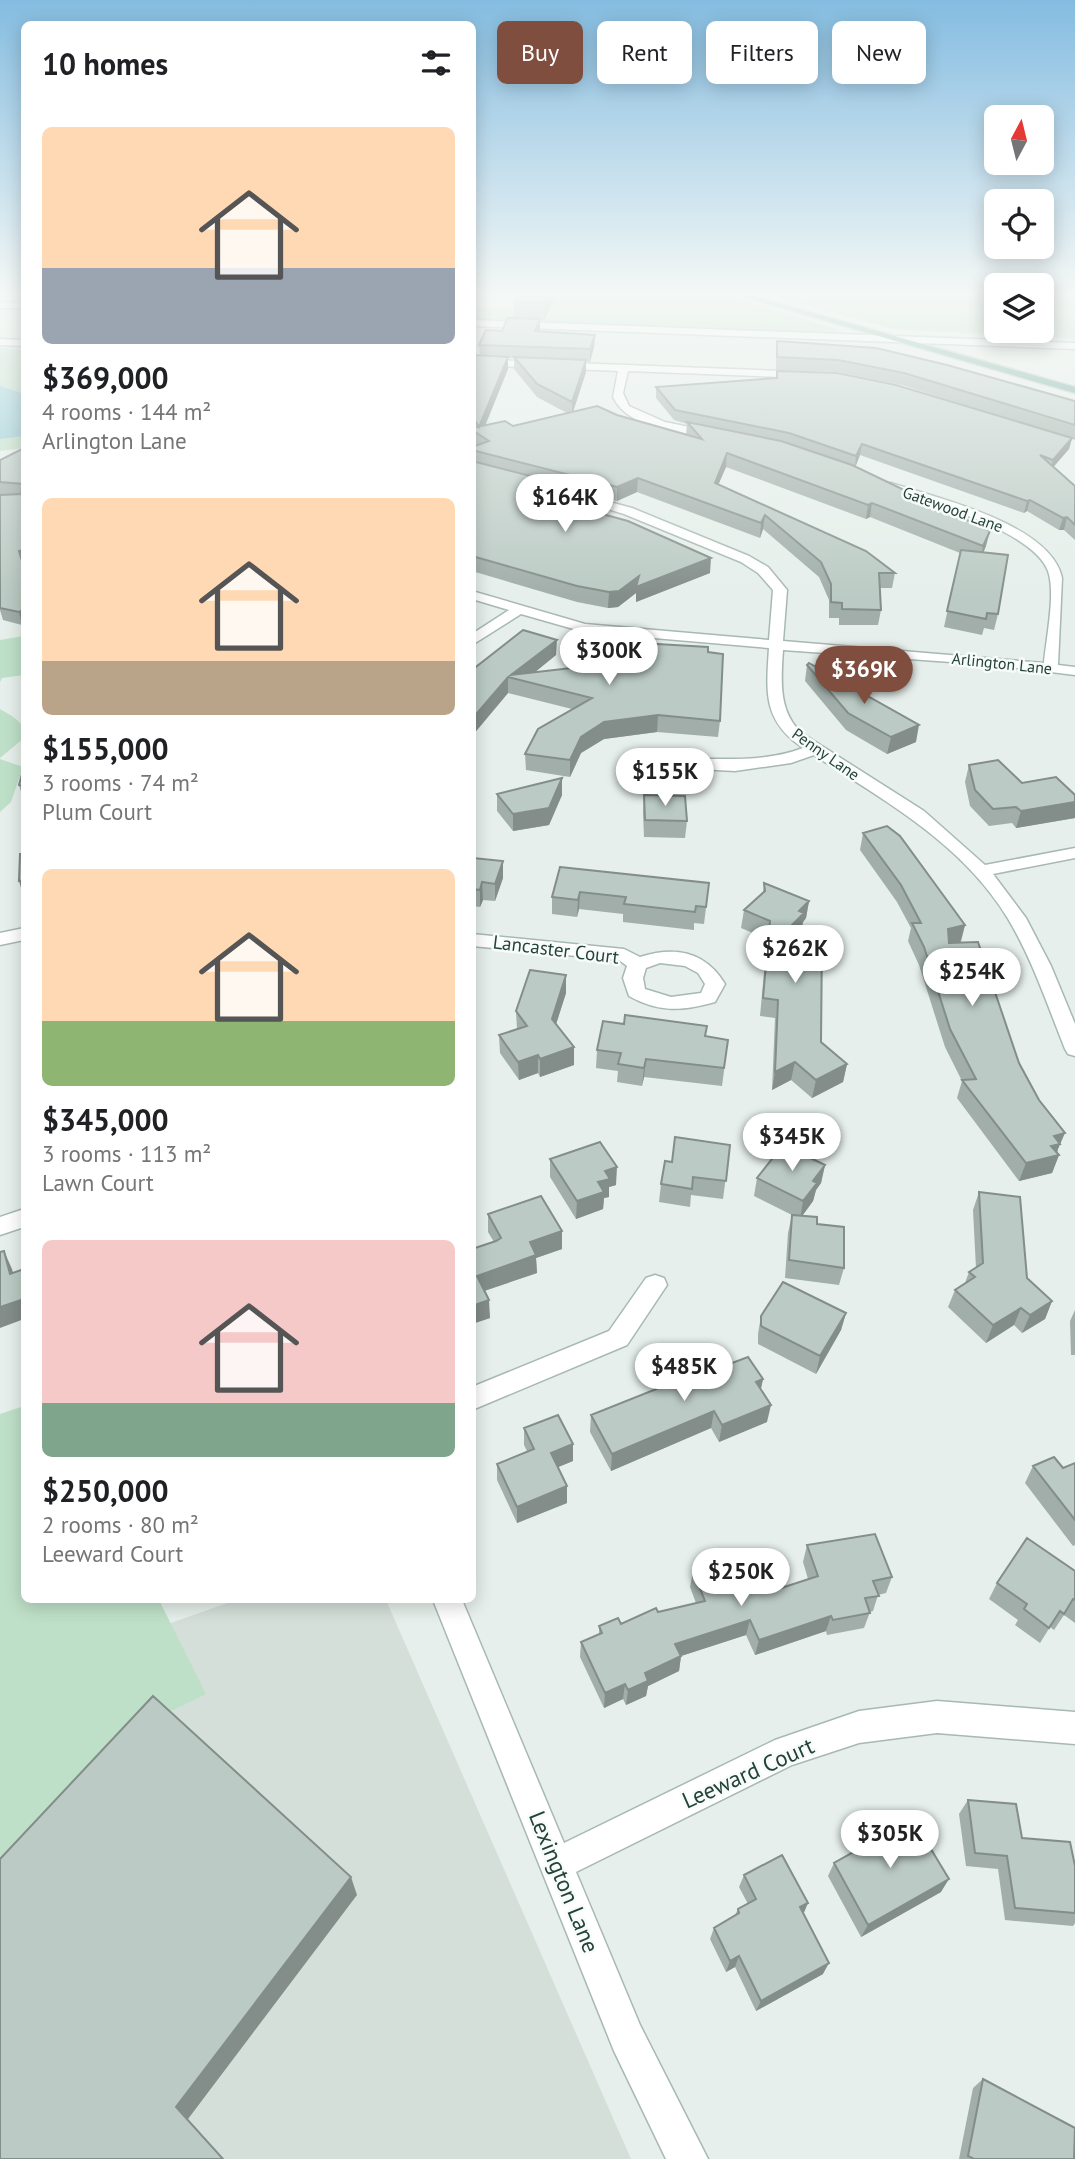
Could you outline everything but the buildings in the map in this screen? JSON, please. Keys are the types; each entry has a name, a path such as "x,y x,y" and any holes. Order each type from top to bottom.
{"street":[{"path":"617,397 620,403 636,415 678,428 728,437"},
{"name":"Gatewood Lane","path":"870,480 995,523 1027,540 1047,557 1055,574 1051,668"},
{"name":"Penny Lane","path":"567,494 628,511 745,559 763,570 780,590 776,708 782,722 816,749 918,816 980,871 1017,918 1042,968 1075,1049"},
{"name":"Arlington Lane","path":"476,596 596,629 1075,671"},
{"path":"476,638 519,609"},
{"path":"638,772 697,764 735,766 791,758 816,749"},
{"path":"980,871 1075,853"},
{"path":"0,939 21,935"},
{"name":"Lancaster Court","path":"476,940 624,955 637,964"},
{"path":"0,1226 21,1219"},
{"path":"476,1397 618,1339 655,1285"},
{"name":"Lexington Lane","path":"449,1603 627,2038 679,2145 689,2159"},
{"name":"Leeward Court","path":"556,1864 786,1751 859,1727 937,1717 1075,1728"}],"shaded area":[{"path":"228,1603 387,1603 631,2159 0,2159 168,1624"}],"green space":[{"path":"0,397 21,397 21,448 0,451"},
{"path":"21,636 21,675 2,678 0,682 0,640"},
{"path":"0,709 20,723 21,740 0,758"},
{"path":"0,759 21,766 21,773 11,802 0,812"},
{"path":"21,1407 21,1603 160,1603 206,1694 141,1726 0,1882 0,1414"}],"water":[{"path":"0,397 21,397 21,436 0,439"}]}
